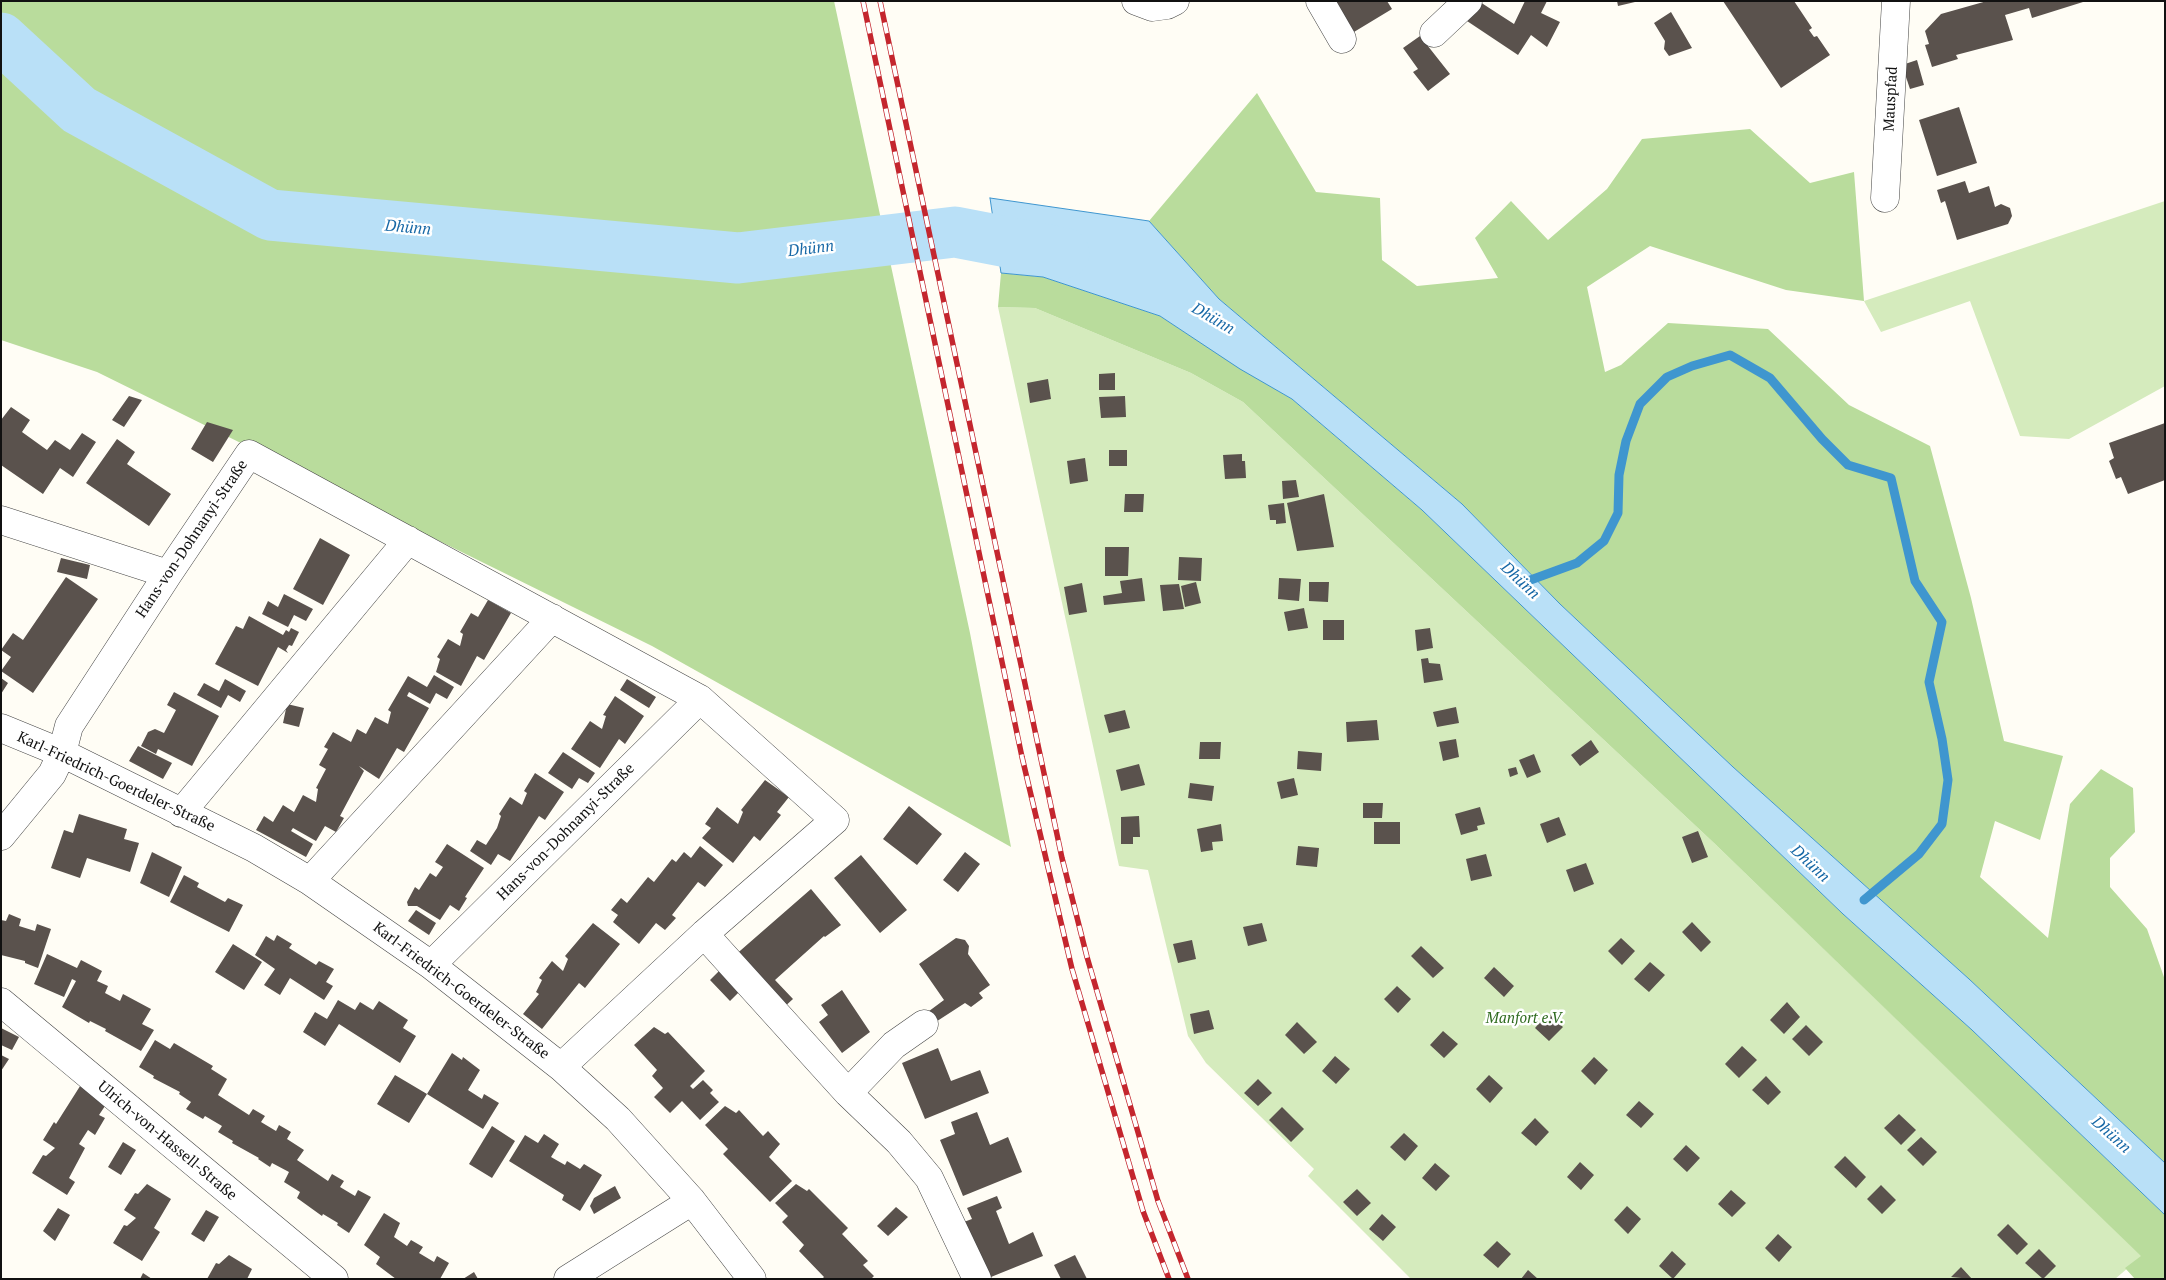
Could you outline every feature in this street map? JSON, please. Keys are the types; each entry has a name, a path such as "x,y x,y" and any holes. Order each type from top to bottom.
{"street":[{"path":"1136,1 1152,7 1167,6 1175,1"},
{"path":"1320,1 1342,39"},
{"path":"1434,33 1468,1"},
{"name":"Mauspfad","path":"1885,198 1896,1"},
{"name":"Hans-von-Dohnanyi-Straße","path":"62,753 69,726 249,454 700,699 835,820 704,934 561,1067"},
{"path":"1,520 168,574"},
{"path":"181,813 408,540"},
{"path":"310,881 552,618"},
{"name":"Hans-von-Dohnanyi-Straße","path":"432,965 700,699"},
{"name":"Karl-Friedrich-Goerdeler-Straße","path":"1,728 62,753 254,848 310,881 432,965 561,1067 618,1119 692,1201 752,1279"},
{"path":"1,836 52,774 62,753"},
{"path":"704,934 848,1093 899,1142 929,1178 977,1279"},
{"name":"Ulrich-von-Hassell-Straße","path":"1,1002 334,1279"},
{"path":"848,1093 894,1045 924,1024"},
{"path":"568,1279 692,1201"}],"green space":[{"path":"1,1 834,1 970,633 1011,847 652,646 97,372 1,340"},
{"path":"1257,93 1316,192 1380,198 1382,260 1417,286 1498,278 1475,238 1511,201 1548,240 1607,189 1642,139 1750,129 1810,183 1854,172 1864,301 1786,290 1650,246 1587,287 1605,372 1621,365 1668,323 1768,329 1849,405 1930,446 1971,598 2004,741 2063,756 2040,840 1995,821 1980,877 2048,938 2070,804 2101,769 2133,788 2135,832 2110,858 2110,887 2147,929 2165,980 2165,1163 1969,979 1733,767 1560,604 1462,504 1219,299 1149,221"},
{"path":"2165,201 2165,386 2069,439 2020,436 1970,301 1881,332 1864,301"},
{"path":"1001,273 1043,277 1160,316 1292,399 1422,510 1843,914 1972,1030 2165,1215 2165,1279 2135,1279 2125,1268 2141,1256 1714,843 1243,402 1191,373 1035,308 998,307"},
{"name":"Manfort e.V.","path":"998,307 1035,308 1191,373 1243,402 1714,843 2142,1256 2115,1279 1411,1279 1308,1176 1314,1169 1206,1063 1188,1036 1148,870 1119,866"}],"water":[{"path":"990,198 1149,221 1219,299 1462,504 1560,604 1733,767 1969,979 2165,1163 2165,1215 1972,1030 1843,914 1422,510 1292,399 1240,369 1160,316 1043,277 1001,273"}],"building":[{"path":"1336,1 1387,1 1392,9 1349,35"},
{"path":"1525,1 1547,1 1541,13 1560,22 1547,47 1531,35 1518,55 1467,21 1480,2 1514,24"},
{"path":"1617,1 1635,1 1635,2 1618,6"},
{"path":"1723,1 1794,1 1812,28 1809,30 1814,37 1817,36 1830,55 1781,88"},
{"path":"1987,1 2083,2 2032,18 2029,8 2005,15 2013,40 1956,55 1958,59 1932,67 1925,45 1929,44 1925,31 1941,14"},
{"path":"1671,12 1692,48 1669,56 1664,49 1665,41 1654,23"},
{"path":"1420,36 1450,74 1428,91 1413,72 1418,69 1403,48"},
{"path":"1917,60 1924,85 1910,89 1902,65"},
{"path":"1959,107 1977,163 1937,176 1919,120"},
{"path":"1965,181 1969,193 1989,186 1995,207 2001,204 2010,208 2012,216 2008,224 1957,240 1945,201 1941,203 1937,190"},
{"path":"1115,373 1115,390 1099,390 1099,374"},
{"path":"1048,379 1051,399 1030,403 1027,383"},
{"path":"129,396 142,400 124,427 112,420"},
{"path":"1125,396 1126,417 1101,418 1099,397"},
{"path":"11,407 30,420 22,432 47,450 55,440 70,450 82,433 96,442 73,477 60,468 43,494 1,465 1,420"},
{"path":"207,422 233,430 213,462 191,449"},
{"path":"2165,423 2165,480 2128,494 2121,477 2116,479 2109,461 2114,458 2109,443"},
{"path":"117,439 135,452 127,464 171,494 149,526 86,483"},
{"path":"1109,450 1127,450 1127,466 1109,466"},
{"path":"1242,454 1242,461 1245,461 1246,478 1225,479 1223,455"},
{"path":"1085,458 1088,481 1070,484 1067,461"},
{"path":"1296,480 1299,497 1283,499 1282,481"},
{"path":"1125,494 1144,494 1143,512 1124,512"},
{"path":"1324,494 1334,547 1297,551 1287,503"},
{"path":"1284,503 1286,523 1276,524 1276,520 1270,520 1268,505"},
{"path":"320,538 350,555 323,605 293,589"},
{"path":"1105,547 1129,547 1128,576 1105,576"},
{"path":"1179,557 1202,558 1201,581 1178,580"},
{"path":"61,558 90,565 87,579 57,572"},
{"path":"66,577 98,599 33,693 1,671 11,657 1,650 13,633 23,640"},
{"path":"1142,578 1145,601 1104,605 1103,596 1122,593 1120,581"},
{"path":"1279,578 1301,579 1299,601 1278,599"},
{"path":"1196,582 1201,603 1185,607 1181,586"},
{"path":"1309,582 1329,582 1328,602 1309,601"},
{"path":"1082,583 1087,612 1069,615 1064,587"},
{"path":"1179,584 1184,609 1163,611 1160,585"},
{"path":"284,594 313,609 306,621 294,615 288,627 262,614 268,601 278,607"},
{"path":"488,600 511,613 484,660 477,656 461,686 436,672 440,659 437,657 448,639 460,646 463,634 460,632 471,613 478,617"},
{"path":"1304,608 1308,628 1288,631 1284,612"},
{"path":"249,616 283,635 286,630 289,632 291,628 299,632 292,646 289,645 286,650 288,653 278,647 258,686 215,664 236,626 243,629"},
{"path":"1323,620 1344,620 1344,640 1323,640"},
{"path":"1430,628 1433,648 1417,651 1415,630"},
{"path":"1428,658 1429,663 1440,664 1443,680 1424,683 1421,659"},
{"path":"434,675 454,687 447,699 436,693 430,704 409,692 407,696 429,708 404,752 397,748 379,779 359,766 364,771 340,816 344,818 336,832 325,826 316,841 293,828 291,831 313,844 306,857 256,830 264,816 273,822 283,805 294,812 303,795 316,802 318,789 316,788 326,769 319,765 328,749 324,747 333,732 351,742 357,729 366,734 375,717 388,724 391,712 388,710 408,676 427,687"},
{"path":"1,678 8,683 1,694"},
{"path":"225,679 246,691 240,702 228,695 221,708 197,695 204,683 219,691"},
{"path":"627,679 656,697 649,708 620,690"},
{"path":"174,692 219,716 192,766 158,749 156,754 141,746 148,732 155,729 164,733 176,710 167,705"},
{"path":"615,696 644,716 625,744 619,739 600,768 571,749 590,721 602,729 606,716 603,715"},
{"path":"287,704 304,708 299,727 283,723"},
{"path":"1456,707 1459,723 1437,727 1433,712"},
{"path":"1125,710 1130,728 1109,733 1104,715"},
{"path":"1377,720 1379,740 1347,742 1346,722"},
{"path":"1456,739 1459,757 1443,761 1439,742"},
{"path":"1591,740 1599,752 1580,766 1571,755"},
{"path":"1200,742 1221,742 1220,759 1199,759"},
{"path":"138,746 172,763 163,779 129,761"},
{"path":"1298,751 1322,753 1321,771 1297,769"},
{"path":"563,752 595,773 588,783 579,778 572,789 548,773"},
{"path":"1534,754 1541,772 1527,778 1519,760"},
{"path":"1139,764 1145,785 1121,791 1116,770"},
{"path":"1516,767 1518,774 1510,777 1508,769"},
{"path":"535,773 564,792 545,820 539,816 510,861 498,854 491,865 470,851 477,840 486,845 497,828 501,816 499,814 510,797 522,805 527,793 524,791"},
{"path":"1294,778 1298,795 1281,799 1277,782"},
{"path":"765,780 789,797 777,812 781,815 760,841 754,836 733,863 702,838 711,828 705,824 717,807 738,824 743,812 741,810"},
{"path":"1190,783 1214,786 1212,801 1188,798"},
{"path":"1363,803 1383,803 1382,818 1363,818"},
{"path":"909,806 942,834 917,865 883,839"},
{"path":"1480,807 1485,824 1477,826 1478,830 1461,835 1455,814"},
{"path":"79,814 127,829 124,839 139,843 130,872 87,858 80,878 51,868 64,830 73,833"},
{"path":"1139,816 1140,837 1133,837 1133,844 1121,844 1121,817"},
{"path":"1559,817 1566,835 1547,843 1540,824"},
{"path":"1374,822 1400,822 1400,844 1374,844"},
{"path":"1221,824 1223,841 1212,842 1213,850 1201,852 1197,829"},
{"path":"1698,831 1708,857 1692,863 1682,837"},
{"path":"447,844 484,868 465,897 467,898 459,911 450,905 440,920 417,906 408,906 407,902 415,887 419,890 430,873 436,877 443,867 435,862"},
{"path":"700,846 723,865 705,887 698,882 672,915 676,918 665,930 656,923 639,944 613,922 618,915 611,910 621,898 627,903 648,877 654,882 672,859 676,862 684,852 691,858"},
{"path":"1298,846 1319,848 1317,867 1296,865"},
{"path":"152,852 182,867 169,897 140,883"},
{"path":"965,852 980,864 958,892 943,880"},
{"path":"1486,854 1492,876 1471,881 1466,859"},
{"path":"861,855 907,910 880,933 834,878"},
{"path":"1586,863 1594,884 1574,892 1566,870"},
{"path":"184,875 199,883 197,887 225,902 228,898 243,905 229,932 170,902"},
{"path":"811,889 841,925 824,936 775,980 793,999 782,1009 733,957"},
{"path":"416,910 436,923 429,935 408,921"},
{"path":"9,914 21,919 19,926 35,931 37,924 51,929 38,968 25,963 25,961 1,955 1,920 6,921"},
{"path":"1692,922 1711,942 1701,952 1682,932"},
{"path":"593,923 620,944 585,988 579,983 542,1029 523,1014 539,994 536,992 542,980 539,978 552,961 563,971 568,959 565,956"},
{"path":"1262,923 1267,941 1248,946 1243,927"},
{"path":"277,935 292,944 289,948 316,965 319,961 334,969 326,982 333,986 324,1000 290,978 280,995 264,985 275,969 255,955 266,936 274,941"},
{"path":"956,938 965,940 969,946 968,954 990,985 979,993 983,998 971,1007 965,1003 928,1027 921,1017 944,1000 919,964"},
{"path":"1621,938 1635,951 1622,965 1608,951"},
{"path":"1192,940 1196,959 1178,963 1173,944"},
{"path":"233,944 262,962 244,990 215,972"},
{"path":"1421,946 1444,968 1433,978 1411,956"},
{"path":"47,954 77,968 81,960 102,971 97,981 108,986 105,993 120,1001 123,994 151,1009 142,1024 154,1030 141,1051 105,1031 106,1029 90,1021 89,1023 62,1007 76,981 72,979 64,997 34,984"},
{"path":"1650,962 1665,975 1649,992 1634,979"},
{"path":"1494,967 1514,986 1504,997 1484,978"},
{"path":"720,970 740,991 730,1001 710,980"},
{"path":"1397,986 1411,999 1398,1013 1384,999"},
{"path":"842,990 870,1032 842,1053 819,1022 828,1015 821,1005"},
{"path":"338,1000 355,1010 360,1002 373,1010 379,1001 408,1020 403,1028 416,1036 400,1063 339,1024 325,1046 303,1032 315,1012 327,1019"},
{"path":"1787,1002 1800,1017 1784,1034 1770,1020"},
{"path":"1209,1010 1214,1029 1194,1034 1190,1014"},
{"path":"1548,1013 1563,1027 1549,1041 1535,1028"},
{"path":"1297,1022 1317,1042 1304,1054 1285,1035"},
{"path":"1806,1025 1823,1042 1809,1056 1792,1039"},
{"path":"654,1027 665,1034 668,1032 705,1071 690,1086 693,1089 703,1080 713,1090 710,1093 719,1102 700,1120 682,1101 670,1113 654,1097 663,1088 652,1076 657,1070 634,1045"},
{"path":"1,1028 19,1037 12,1050 1,1045"},
{"path":"1443,1031 1458,1044 1444,1058 1430,1045"},
{"path":"155,1040 170,1049 174,1043 213,1066 211,1069 227,1079 218,1095 249,1115 253,1109 265,1116 261,1122 276,1131 279,1125 291,1132 287,1139 304,1150 297,1160 328,1181 332,1174 344,1181 340,1187 355,1196 358,1190 371,1197 349,1233 337,1225 338,1223 323,1214 322,1216 297,1198 300,1192 284,1182 289,1172 272,1163 270,1167 259,1158 232,1143 233,1141 218,1132 222,1126 205,1116 203,1119 186,1109 191,1102 179,1094 180,1092 153,1078 154,1076 139,1067"},
{"path":"1742,1046 1757,1060 1739,1078 1725,1064"},
{"path":"938,1048 951,1081 980,1070 989,1093 925,1119 902,1063"},
{"path":"452,1053 462,1060 463,1057 480,1070 468,1090 482,1099 484,1094 499,1103 483,1129 427,1094"},
{"path":"1,1055 9,1059 1,1071"},
{"path":"1335,1056 1350,1069 1336,1084 1322,1071"},
{"path":"1594,1057 1608,1070 1595,1085 1581,1071"},
{"path":"395,1075 427,1094 409,1123 377,1104"},
{"path":"1489,1075 1503,1088 1490,1103 1476,1089"},
{"path":"1766,1076 1781,1092 1768,1105 1752,1090"},
{"path":"1258,1079 1272,1093 1258,1106 1244,1093"},
{"path":"82,1083 107,1103 99,1115 105,1118 95,1135 88,1130 79,1144 85,1148 69,1178 75,1182 67,1195 32,1173 43,1155 46,1156 55,1148 43,1140 54,1122 56,1124"},
{"path":"1639,1101 1654,1114 1641,1128 1626,1115"},
{"path":"725,1106 736,1113 739,1110 763,1136 768,1131 780,1144 769,1157 792,1181 770,1202 723,1154 728,1149 705,1125"},
{"path":"1282,1107 1304,1129 1291,1142 1269,1120"},
{"path":"977,1112 990,1145 1008,1137 1022,1172 963,1196 940,1140 955,1134 951,1122"},
{"path":"1899,1114 1916,1130 1901,1145 1884,1128"},
{"path":"1535,1118 1549,1132 1536,1146 1521,1133"},
{"path":"492,1126 515,1141 492,1178 469,1164"},
{"path":"1404,1133 1418,1146 1405,1161 1390,1147"},
{"path":"544,1134 559,1144 551,1157 565,1165 567,1161 580,1169 584,1164 602,1175 580,1211 562,1200 564,1195 509,1161 525,1135 538,1143"},
{"path":"1921,1137 1937,1152 1923,1166 1907,1150"},
{"path":"123,1142 136,1150 121,1175 108,1167"},
{"path":"1686,1145 1700,1158 1687,1172 1673,1159"},
{"path":"1845,1156 1866,1177 1856,1188 1834,1167"},
{"path":"1580,1162 1594,1175 1581,1190 1567,1177"},
{"path":"1435,1163 1450,1176 1436,1191 1422,1178"},
{"path":"147,1184 171,1199 154,1228 160,1232 142,1261 113,1243 124,1225 127,1226 136,1218 124,1210 135,1193 138,1194"},
{"path":"796,1184 807,1191 809,1189 848,1228 842,1234 868,1261 863,1265 874,1276 871,1279 822,1279 824,1277 799,1251 804,1245 782,1222 788,1216 775,1203"},
{"path":"1881,1185 1896,1200 1882,1214 1867,1199"},
{"path":"615,1186 621,1198 594,1214 590,1206 594,1198"},
{"path":"1357,1189 1371,1203 1357,1216 1343,1202"},
{"path":"1731,1190 1746,1203 1732,1217 1718,1204"},
{"path":"997,1196 1002,1208 996,1211 1009,1244 1033,1232 1043,1256 986,1279 961,1223 972,1219 967,1208"},
{"path":"1627,1206 1641,1219 1628,1234 1614,1220"},
{"path":"896,1207 908,1217 888,1236 877,1226"},
{"path":"58,1208 70,1215 55,1241 43,1231"},
{"path":"206,1210 219,1217 204,1242 191,1234"},
{"path":"384,1213 400,1223 394,1237 407,1246 411,1240 423,1247 419,1253 434,1262 437,1256 449,1263 440,1279 396,1279 376,1264 380,1257 364,1245"},
{"path":"1382,1214 1396,1227 1383,1241 1369,1229"},
{"path":"2008,1224 2028,1244 2017,1255 1997,1235"},
{"path":"1778,1234 1792,1247 1779,1262 1765,1248"},
{"path":"1497,1241 1511,1254 1498,1268 1483,1255"},
{"path":"2039,1249 2056,1266 2043,1279 2025,1263"},
{"path":"1672,1251 1686,1264 1673,1279 1659,1266"},
{"path":"229,1255 252,1269 247,1279 207,1279 216,1263 219,1264"},
{"path":"1075,1255 1087,1279 1061,1279 1054,1265"},
{"path":"1961,1267 1972,1279 1951,1277"},
{"path":"1528,1270 1538,1279 1521,1279"},
{"path":"474,1272 478,1279 463,1279"},
{"path":"143,1273 152,1279 140,1279"}],"waterway":[{"name":"Dhünn","path":"1,38 79,110 270,215 738,258 955,232 1064,253"},
{"path":"1525,582 1577,563 1604,541 1618,513 1619,475 1626,441 1640,404 1667,377 1692,366 1730,355 1770,378 1822,439 1848,465 1891,478 1915,581 1942,622 1929,682 1942,739 1948,780 1942,824 1919,854 1864,900"}],"railway":[{"path":"863,1 1022,757 1072,969 1143,1211 1169,1279"},
{"path":"880,1 1062,858 1087,957 1158,1201 1188,1279"}]}
